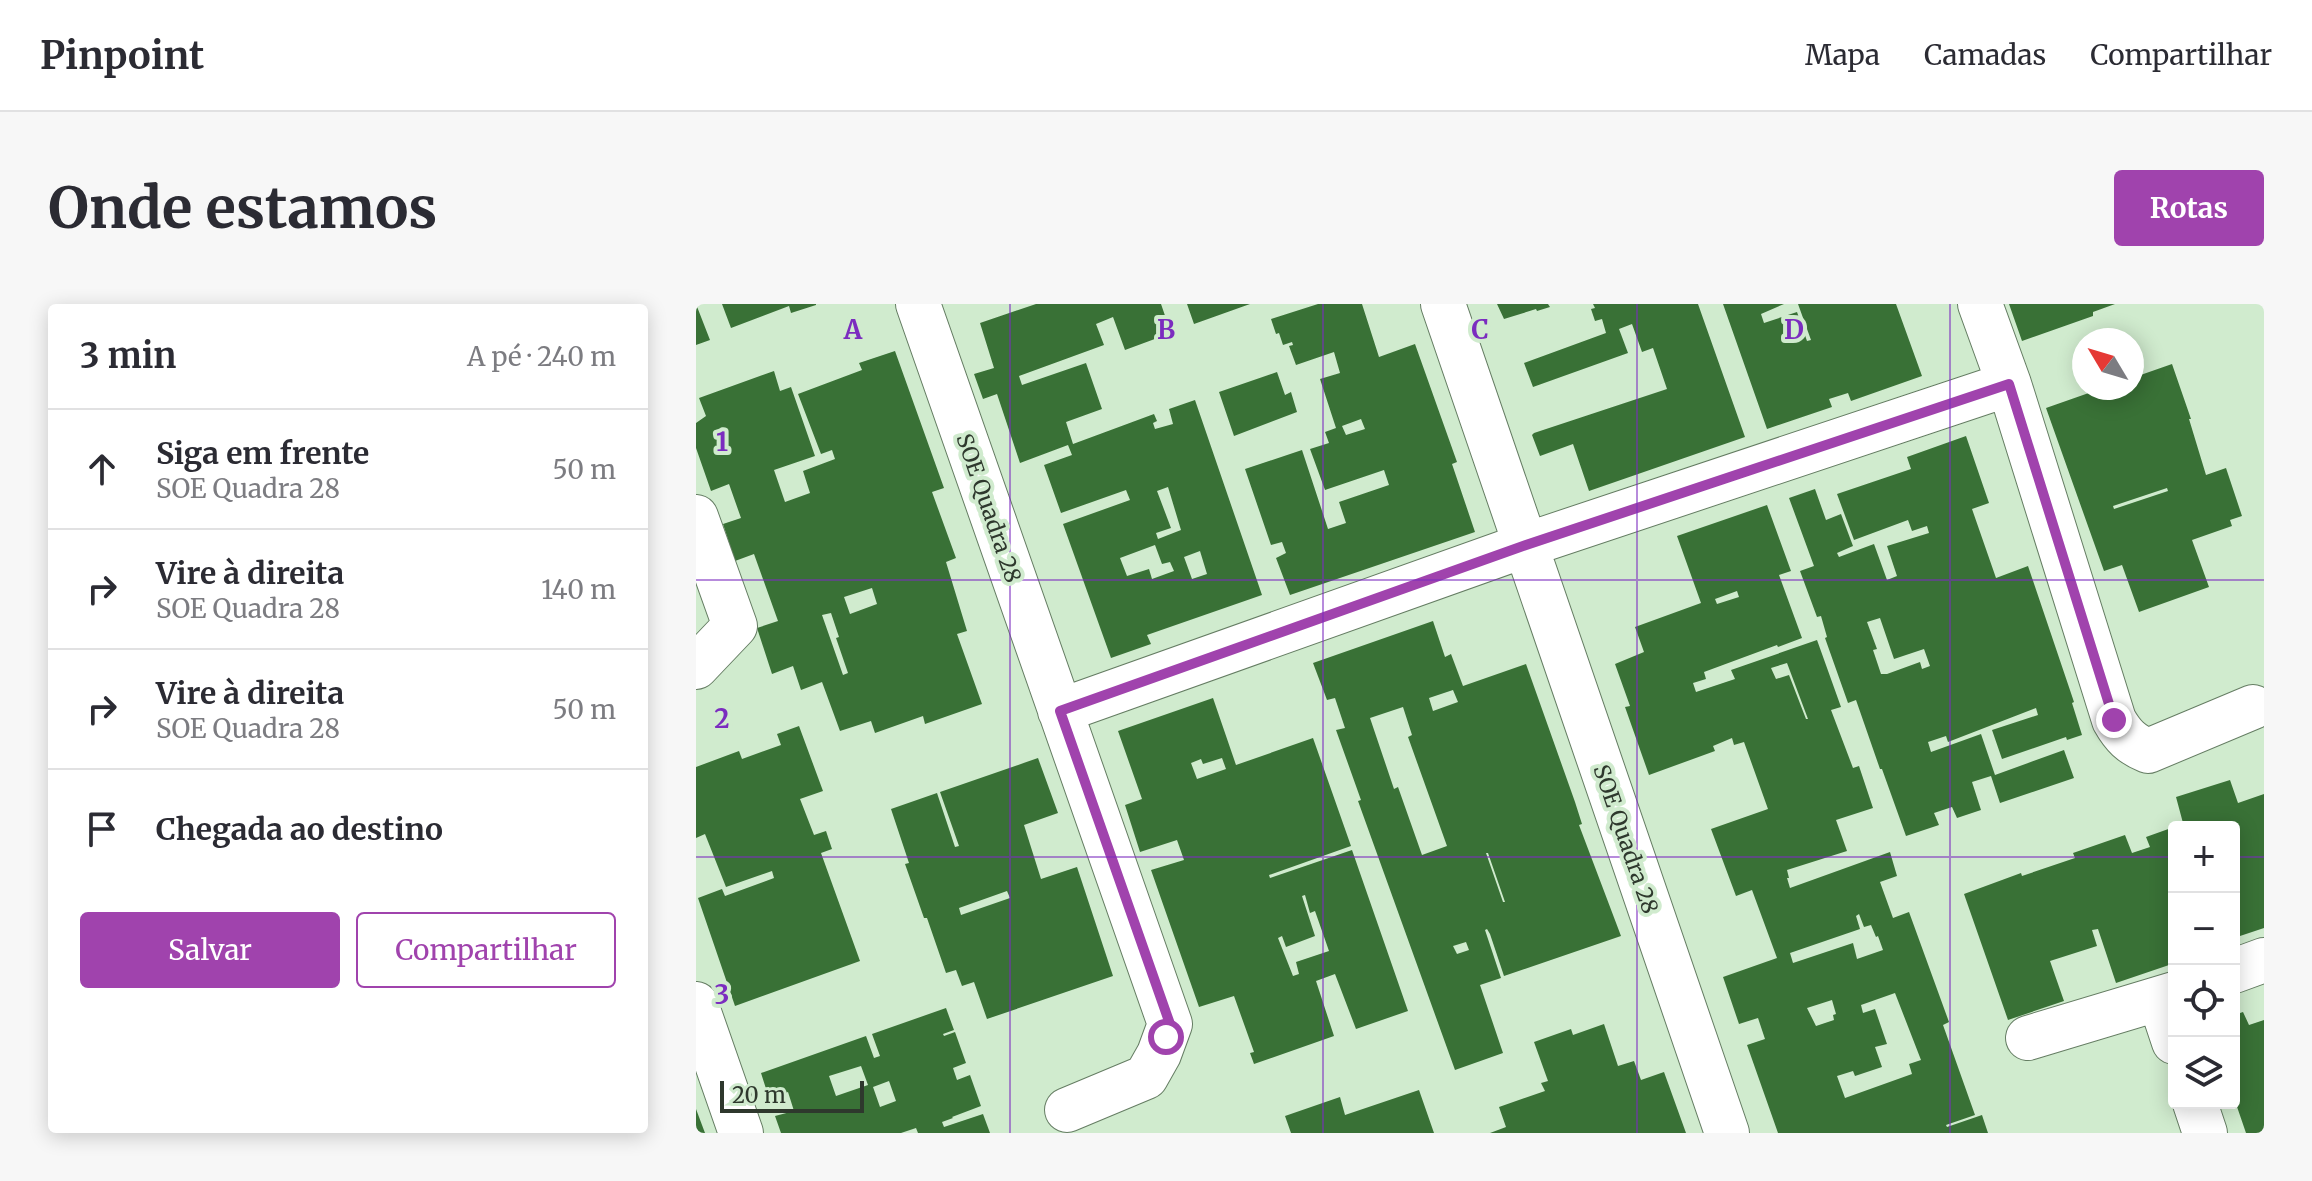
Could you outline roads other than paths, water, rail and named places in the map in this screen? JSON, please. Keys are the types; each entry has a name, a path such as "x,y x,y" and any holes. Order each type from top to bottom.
{"street":[{"name":"SOE Quadra 28","path":"918,304 1170,1024 1146,1077 1067,1110"},
{"name":"SOE Quadra 28","path":"1443,304 1727,1133"},
{"path":"1980,304 2009,384 2114,720 2122,734 2132,744 2148,751 2253,707"},
{"path":"1060,711 1526,545 2009,384"},
{"path":"696,517 735,626 696,667"},
{"path":"2240,969 2264,960"},
{"path":"2028,1038 2167,997 2173,1037"},
{"path":"696,1004 704,1053 741,1133"},
{"path":"2197,1109 2205,1133"}]}
